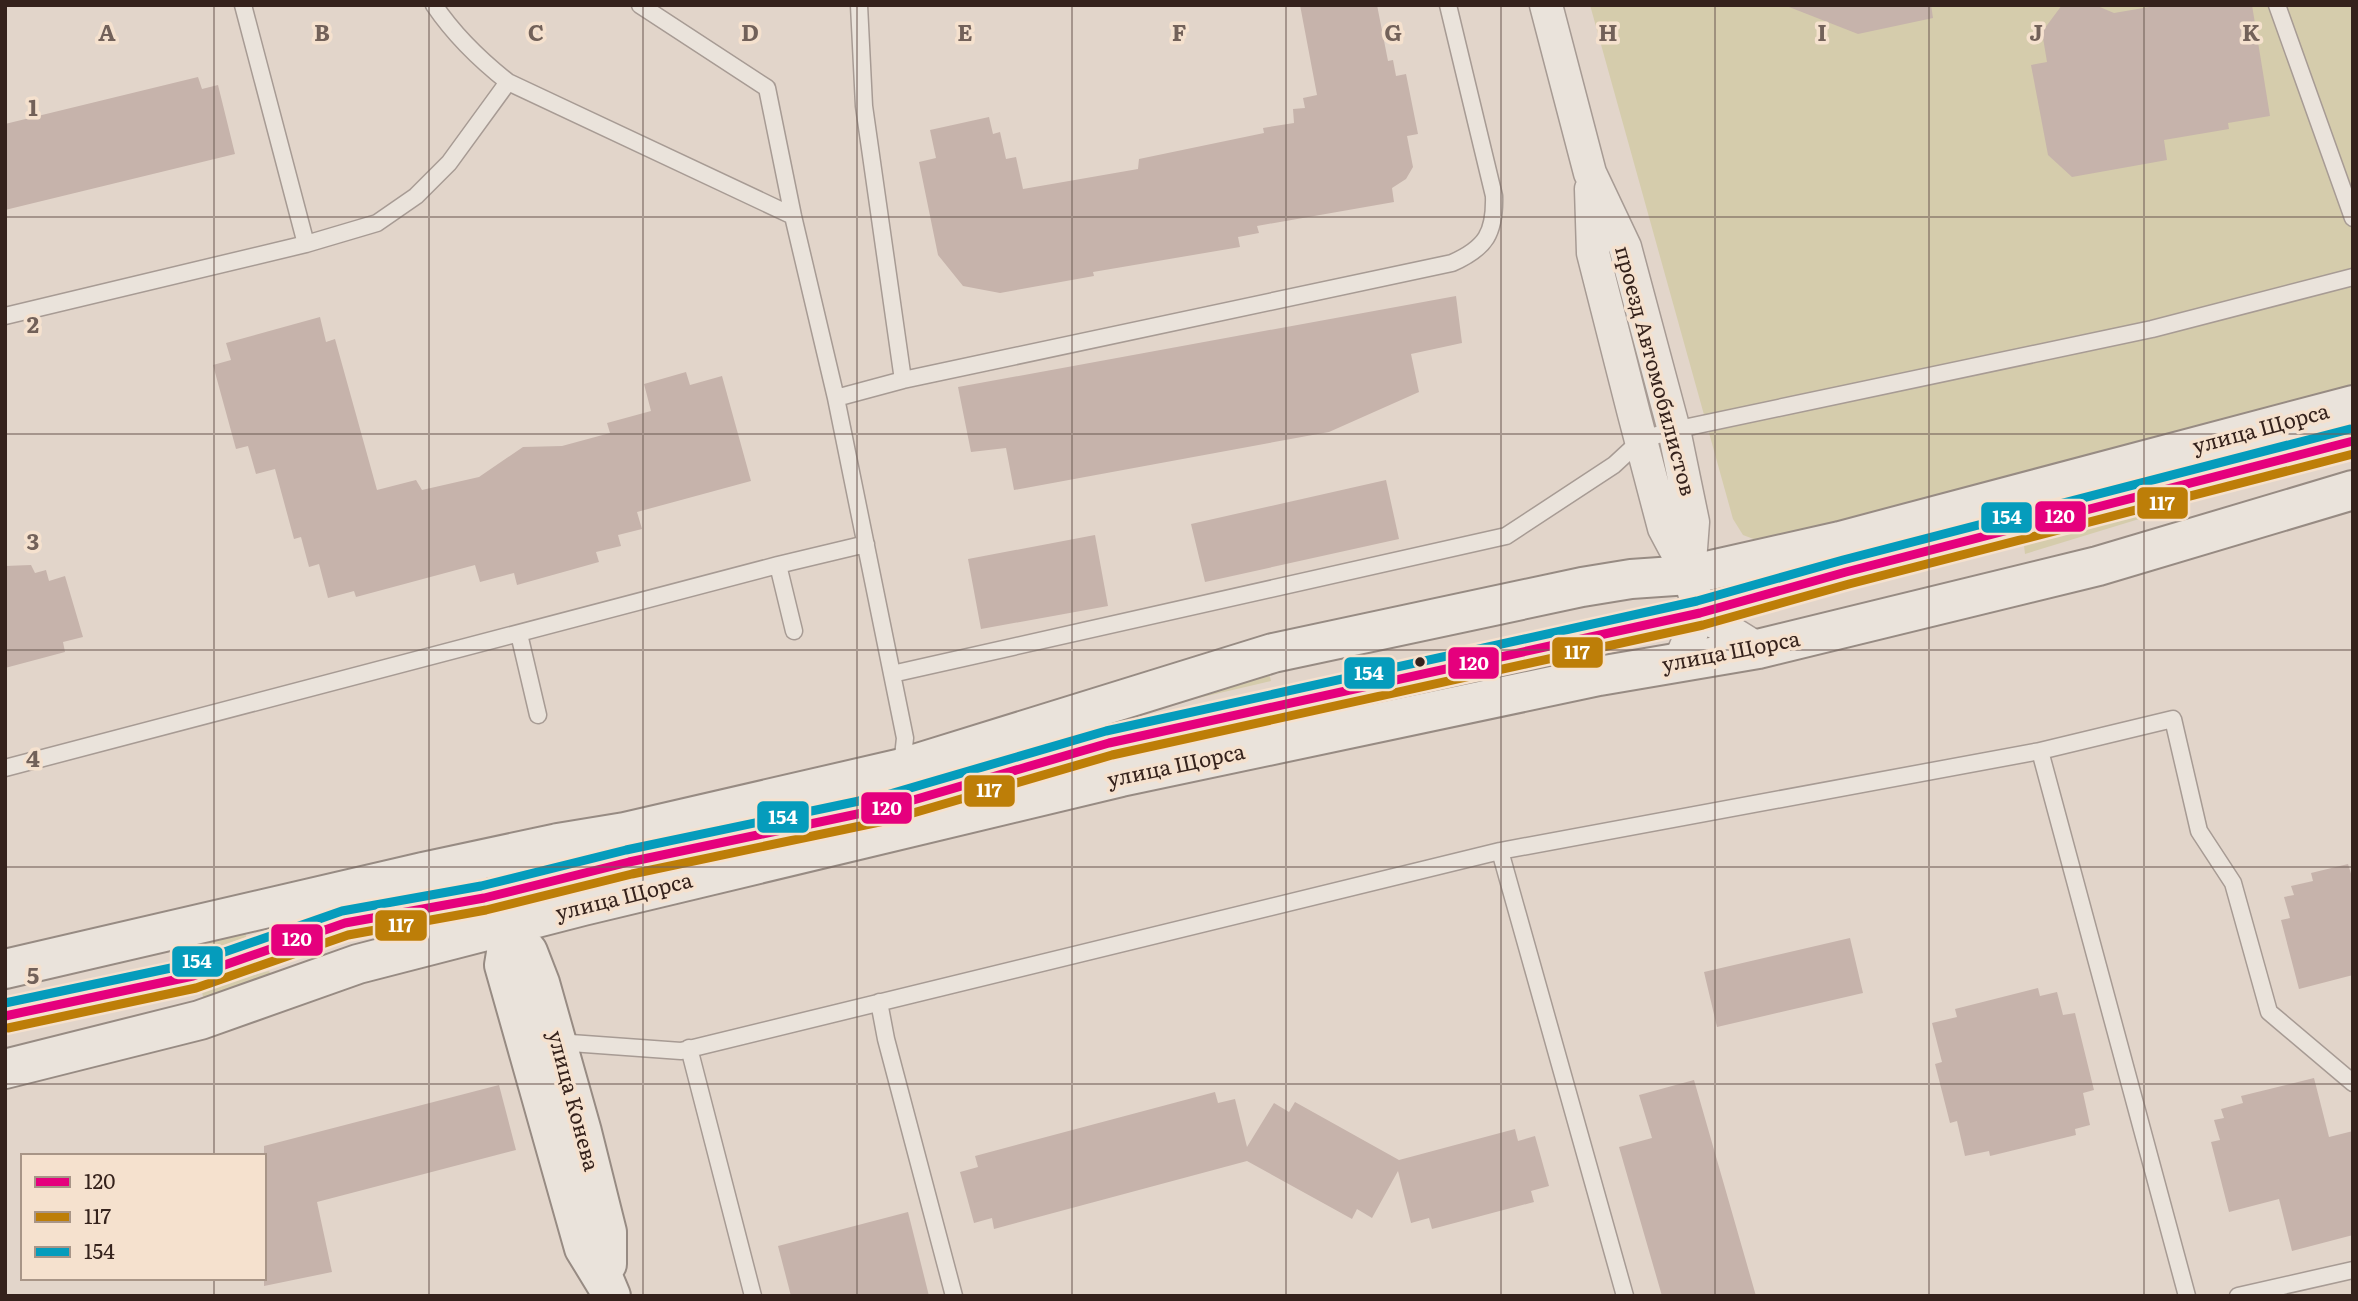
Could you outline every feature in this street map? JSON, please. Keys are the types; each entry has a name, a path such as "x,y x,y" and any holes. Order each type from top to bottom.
{"main road":[{"name":"улица Щорса","path":"5,969 423,872 625,832 902,768 1273,653 1582,587 1631,579 1689,575 1840,541 2353,405"},
{"name":"улица Щорса","path":"5,1069 200,1020 358,964 452,940 503,905 583,906 1121,777 1599,676 1758,649 2098,566 2353,490"},
{"path":"423,872 503,905 558,844"},
{"name":"улица Конева","path":"503,905 504,965 584,1248 608,1290"},
{"name":"улица Конева","path":"503,905 528,952 557,1042 607,1232 608,1290"},
{"path":"540,984 553,937 583,906"},
{"path":"452,940 504,965"}],"street":[{"name":"проезд Автомобилистов","path":"1546,5 1590,173 1625,247 1674,430 1693,522 1689,575"},
{"name":"проезд Автомобилистов","path":"1590,173 1593,253 1664,528 1689,575 1700,613"},
{"name":"улица Щорса","path":"5,1016 193,976 345,923 503,905 629,862 886,808 1109,743 1700,613 1846,572 2353,441"},
{"path":"1679,663 1700,613 1758,649"}],"lane":[{"path":"243,5 306,244"},
{"path":"434,5 472,52 509,82 793,216"},
{"path":"640,5 767,88 793,216 836,398 905,737 902,768"},
{"path":"859,5 864,106 903,380"},
{"path":"836,398 903,380 1452,263 1472,254 1487,239 1495,218 1494,196 1448,5"},
{"path":"2279,6 2353,218"},
{"path":"5,316 306,244 377,223 416,196 449,163 509,82"},
{"path":"892,674 1506,536 1614,465 1641,440 1674,430 2152,329 2353,277"},
{"path":"5,768 866,544"},
{"path":"778,565 794,631"},
{"path":"519,634 538,715"},
{"path":"557,1042 681,1051 1500,852 2040,751 2173,719 2199,831 2233,883 2269,1012 2353,1083"},
{"path":"2040,751 2187,1296"},
{"path":"1500,852 1625,1296"},
{"path":"879,1002 886,1039 954,1296"},
{"path":"689,1048 753,1296"},
{"path":"2238,1296 2353,1270"}],"shaded area":[{"path":"1590,5 2353,5 2353,390 1764,543 1743,535 1733,519"},
{"path":"2147,508 2149,516 2025,554 2023,537"},
{"path":"1267,664 1271,681 1181,702 1180,693"},
{"path":"245,929 246,937 192,957 188,940"},
{"path":"269,971 273,978 205,1005 201,988"}],"building":[{"path":"1300,5 1377,5 1388,61 1393,60 1396,76 1406,74 1418,134 1407,136 1413,167 1406,179 1392,188 1394,202 1257,226 1259,233 1238,237 1240,247 1093,272 1094,276 1000,293 963,286 938,255 919,162 936,158 930,130 989,117 993,134 1000,132 1006,159 1016,157 1023,189 1138,169 1139,159 1264,133 1263,128 1294,123 1293,109 1305,108 1303,98 1317,95"},
{"path":"1931,5 1933,18 1858,34 1789,7"},
{"path":"2062,5 2095,5 2114,13 2161,5 2252,5 2270,116 2228,123 2229,129 2164,140 2167,160 2072,177 2048,155 2031,65 2047,62 2042,32"},
{"path":"198,77 202,89 218,85 235,154 5,210 5,124"},
{"path":"1456,296 1462,343 1411,354 1419,392 1329,432 1014,490 1006,448 971,452 958,387"},
{"path":"320,317 326,342 335,339 377,490 416,480 422,490 479,477 523,447 562,446 610,433 607,423 651,411 644,384 686,372 690,385 722,376 751,481 637,512 642,529 618,535 621,546 596,552 599,562 517,585 514,573 480,582 475,565 356,597 354,591 328,598 319,564 309,567 301,537 294,539 275,469 256,474 248,446 236,449 213,365 231,360 226,343"},
{"path":"1386,480 1399,539 1205,582 1191,524"},
{"path":"1095,535 1108,606 981,629 968,559"},
{"path":"31,565 35,573 46,570 49,581 65,576 83,637 63,642 65,652 5,668 5,566"},
{"path":"2348,864 2353,880 2353,975 2299,989 2281,920 2290,918 2284,897 2294,895 2291,886 2313,881 2311,873"},
{"path":"1850,938 1863,993 1717,1027 1704,972"},
{"path":"2038,988 2040,996 2057,992 2063,1015 2075,1013 2094,1090 2083,1093 2090,1125 2075,1129 2076,1135 1990,1156 1989,1151 1965,1156 1957,1121 1950,1123 1935,1064 1942,1062 1932,1023 1957,1017 1955,1009"},
{"path":"2314,1078 2329,1137 2353,1131 2353,1235 2292,1251 2279,1199 2229,1212 2211,1142 2220,1140 2214,1120 2224,1118 2221,1109 2243,1103 2241,1096"},
{"path":"1694,1080 1756,1296 1662,1296 1619,1147 1652,1138 1639,1095"},
{"path":"499,1085 516,1150 317,1202 332,1272 264,1286 264,1146"},
{"path":"1215,1092 1218,1103 1235,1099 1247,1147 1274,1103 1289,1112 1295,1102 1399,1160 1515,1129 1518,1141 1535,1136 1549,1186 1531,1191 1534,1202 1432,1229 1429,1218 1411,1223 1398,1171 1372,1218 1357,1209 1352,1219 1247,1161 994,1229 992,1218 974,1223 960,1172 978,1167 975,1156"},
{"path":"908,1212 929,1296 791,1296 778,1246"}],"transit line":[{"name":"154","path":"5,1003 190,964 342,911 481,886 626,850 883,796 1106,731 1697,601 1843,560 2350,429"},
{"name":"120","path":"5,1016 193,976 345,923 484,898 629,862 886,808 1109,743 1700,613 1846,572 2353,441"},
{"name":"117","path":"8,1028 196,988 348,935 486,910 632,874 889,820 1112,755 1703,625 1849,584 2353,454"}]}
